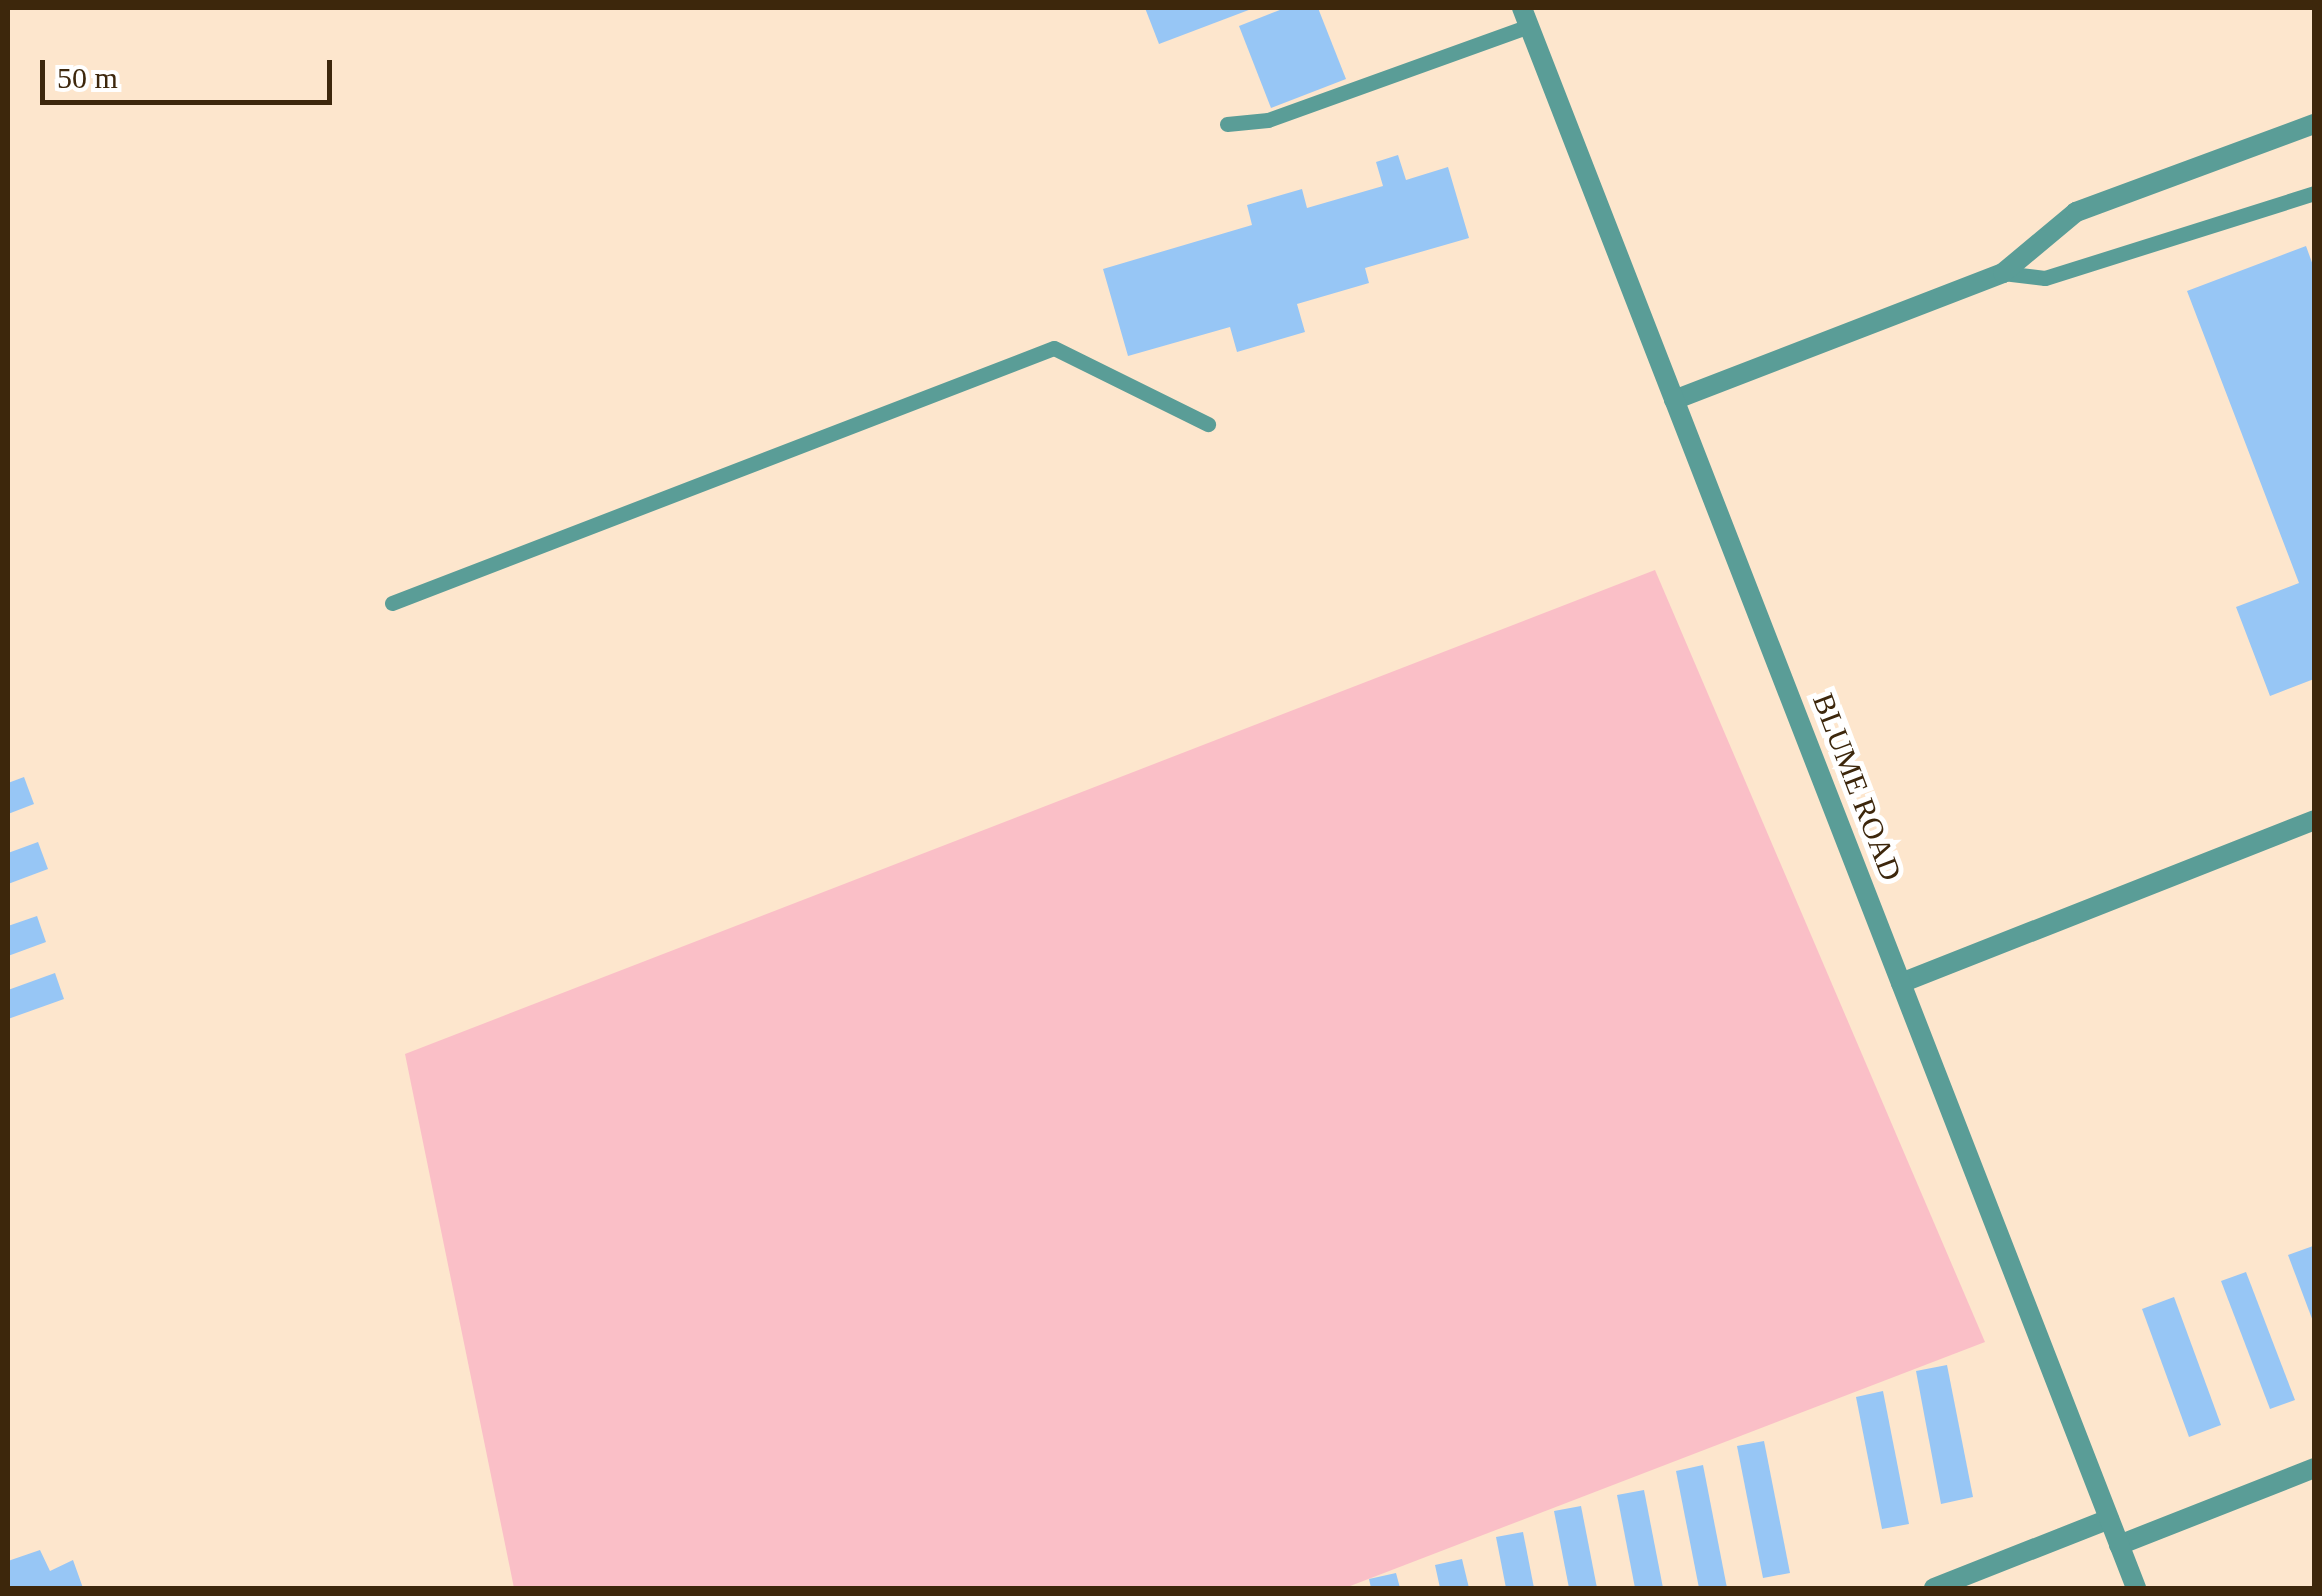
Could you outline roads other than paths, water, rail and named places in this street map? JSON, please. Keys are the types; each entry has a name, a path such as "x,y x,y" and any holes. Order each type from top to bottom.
{"street":[{"name":"BLUME ROAD","path":"1525,16 2136,1588"},
{"path":"1674,400 2003,273 2076,212 2314,124"},
{"path":"1901,982 2314,820"},
{"path":"2120,1545 2314,1468"},
{"path":"1934,1588 2110,1519"}],"lane":[{"path":"1227,124 1268,120 1525,16"},
{"path":"2003,273 2044,278 2314,193"},
{"path":"392,603 1054,348 1208,424"}]}
